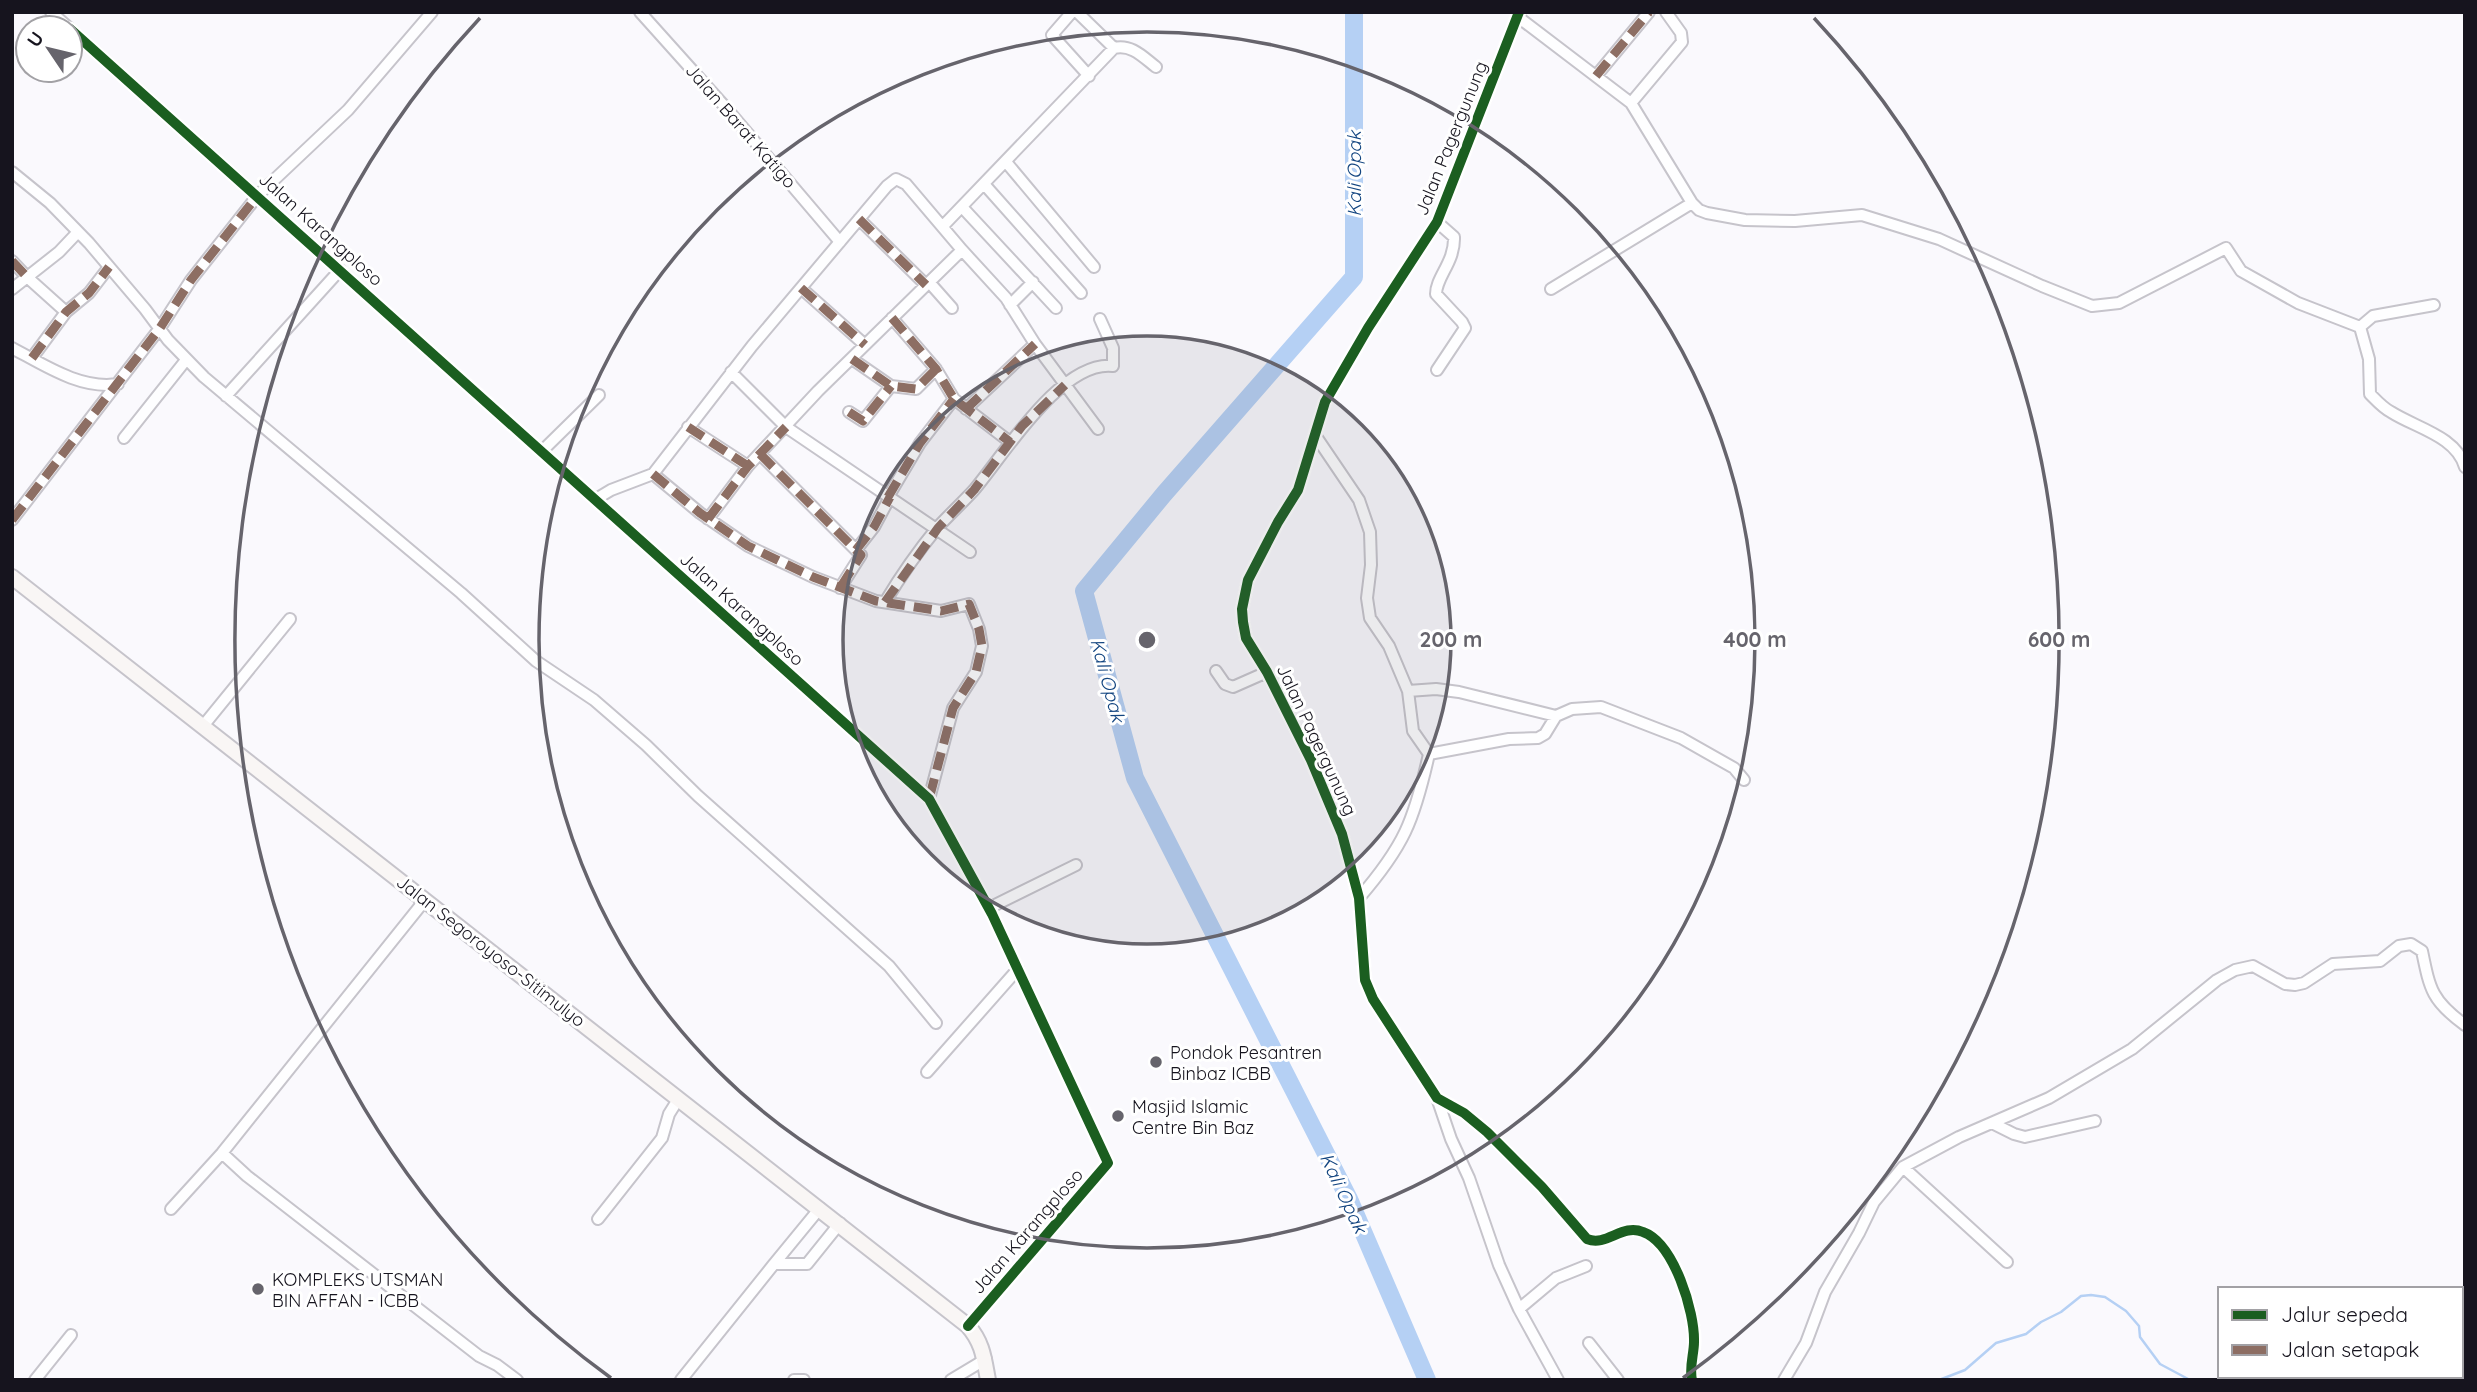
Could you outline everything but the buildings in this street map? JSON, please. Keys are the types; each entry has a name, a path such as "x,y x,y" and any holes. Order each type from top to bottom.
{"main road":[{"name":"Jalan Segoroyoso-Sitimulyo","path":"12,577 968,1326"},
{"path":"968,1326 976,1335 986,1359 988,1380"}],"street":[{"path":"12,520 118,384 160,328 191,280 258,195 348,110 432,12"},
{"name":"Jalan Barat Katigo","path":"640,12 840,242"},
{"path":"1090,76 1052,35 1075,12 1114,48 1131,48 1156,67"},
{"path":"1596,76 1649,12"},
{"path":"1631,103 1682,42 1681,33 1666,12"},
{"path":"1519,15 1631,103 1692,203 1707,213 1745,220 1796,220 1862,215 1939,239 2092,306 2119,303 2226,248 2241,271 2298,303 2360,327"},
{"name":"Jalan Pagergunung","path":"1519,15 1437,222 1368,328 1325,402 1298,490 1248,580 1242,609 1246,638 1267,672 1311,760 1342,834 1359,898 1368,990 1437,1098 1464,1113 1487,1132 1542,1187 1587,1239 1602,1241 1630,1229 1644,1232 1657,1241 1667,1253 1692,1310 1694,1342 1688,1378"},
{"name":"Jalan Karangploso","path":"84,40 929,799 989,908 1108,1163 968,1326"},
{"path":"943,226 1114,48"},
{"path":"1006,162 1094,267"},
{"path":"12,172 50,203 109,267 186,360 536,660 594,700 646,745 698,796 889,966 936,1023"},
{"path":"596,499 611,490 653,474 731,372 887,186 896,179 906,184 1010,305 1035,344 1098,429"},
{"path":"984,184 1082,293"},
{"path":"1551,289 1692,203"},
{"path":"962,207 1056,308"},
{"path":"859,219 952,308"},
{"path":"1437,222 1454,237 1454,248 1447,269 1435,288 1436,294 1465,328 1437,370"},
{"path":"12,289 59,252 77,233"},
{"path":"708,519 748,466 818,391 962,250"},
{"path":"12,261 66,312"},
{"path":"32,358 66,312 89,293 109,267"},
{"path":"226,396 340,270"},
{"path":"1010,305 1033,282"},
{"path":"801,288 865,345"},
{"path":"2360,327 2373,316 2434,305"},
{"path":"892,318 936,369 954,399 1010,442"},
{"path":"885,602 938,528 974,489 1040,406 1065,384 1098,367 1113,366 1113,348 1100,319"},
{"path":"2360,327 2370,359 2370,394 2389,411 2451,444 2462,457 2465,467"},
{"path":"966,409 1035,344"},
{"path":"12,348 83,382 107,386 118,384"},
{"path":"852,359 891,386 916,388 936,369"},
{"path":"124,438 186,360"},
{"path":"731,372 786,427 970,551"},
{"path":"849,412 863,421 891,386"},
{"path":"542,452 599,395"},
{"path":"856,550 874,527 920,443 954,399"},
{"path":"688,427 748,466"},
{"path":"1315,435 1359,500 1367,522 1371,550 1367,598 1370,618 1389,646 1408,691 1413,731 1429,754 1414,814 1400,846 1359,898"},
{"path":"760,454 861,555 840,588"},
{"path":"653,474 708,519 748,546 840,588 885,602 941,611 969,604 979,629 982,646 975,672 953,708 929,799"},
{"path":"202,726 290,619"},
{"path":"1216,671 1225,684 1233,687 1267,672"},
{"path":"1408,691 1436,689 1459,692 1556,716"},
{"path":"1429,754 1509,739 1538,738 1545,734 1556,716 1572,709 1601,707 1681,738 1734,768 1744,780"},
{"path":"989,908 1076,865"},
{"path":"171,1209 222,1153 425,900"},
{"path":"1784,1380 1806,1343 1825,1292 1874,1202 1903,1167 1959,1137 2049,1098 2132,1049 2217,980 2235,970 2253,966 2285,984 2295,985 2304,983 2333,964 2380,961 2399,946 2411,944 2422,951 2434,997 2465,1025"},
{"path":"927,1072 1018,969"},
{"path":"598,1219 662,1138 669,1114 679,1098"},
{"path":"1437,1098 1496,1256 1519,1309 1558,1380"},
{"path":"1992,1123 2014,1135 2025,1137 2095,1121"},
{"path":"222,1153 247,1176 479,1356 517,1380"},
{"path":"1903,1167 2007,1262"},
{"path":"681,1380 820,1208"},
{"path":"774,1264 807,1264 839,1223"},
{"path":"1519,1309 1556,1278 1586,1266"},
{"path":"35,1380 71,1335"},
{"path":"1589,1343 1618,1380"},
{"path":"951,1380 986,1359"},
{"path":"794,1380 804,1380"}],"waterway":[{"name":"Kali Opak","path":"1354,12 1354,277 1164,494 1084,591 1135,778 1349,1199 1427,1380"},
{"path":"1939,1380 1965,1370 1996,1343 2026,1334 2081,1296 2091,1295 2105,1297 2126,1311 2139,1326 2140,1337 2160,1364 2190,1380"}],"marked path":[{"path":"1596,76 1649,12"},
{"path":"12,520 160,328 191,280 258,195"},
{"path":"859,219 926,285"},
{"path":"12,261 27,277"},
{"path":"32,358 66,312 89,293 109,267"},
{"path":"801,288 865,345"},
{"path":"892,318 936,369 954,399 1010,442"},
{"path":"966,409 1035,344"},
{"path":"852,359 891,386 916,389 936,369"},
{"path":"885,602 938,528 974,490 1022,426 1065,385"},
{"path":"849,412 863,421 891,386"},
{"path":"888,497 920,443 954,399"},
{"path":"688,427 748,466"},
{"path":"708,519 748,466 786,427"},
{"path":"760,454 861,555 840,588"},
{"path":"653,474 700,513 748,546 813,577 876,601 941,611 969,604 979,629 982,646 976,672 953,708 929,799"},
{"path":"856,550 874,527 890,497"}],"cycle path":[{"path":"1519,12 1437,222 1368,328 1325,402 1298,490 1248,580 1242,609 1243,622 1246,638 1267,672 1311,760 1342,834 1359,898 1365,980 1373,999 1437,1098 1464,1113 1487,1132 1542,1187 1587,1239 1601,1240 1635,1230 1654,1239 1664,1250 1680,1280 1691,1314 1694,1342 1692,1380"},
{"path":"84,42 929,799 992,914 1108,1163 968,1326"}],"place":[{"name":"Pondok Pesantren Binbaz ICBB","path":"1156,1062"},
{"name":"Masjid Islamic Centre Bin Baz","path":"1118,1116"},
{"name":"KOMPLEKS UTSMAN BIN AFFAN - ICBB","path":"258,1289"}]}
